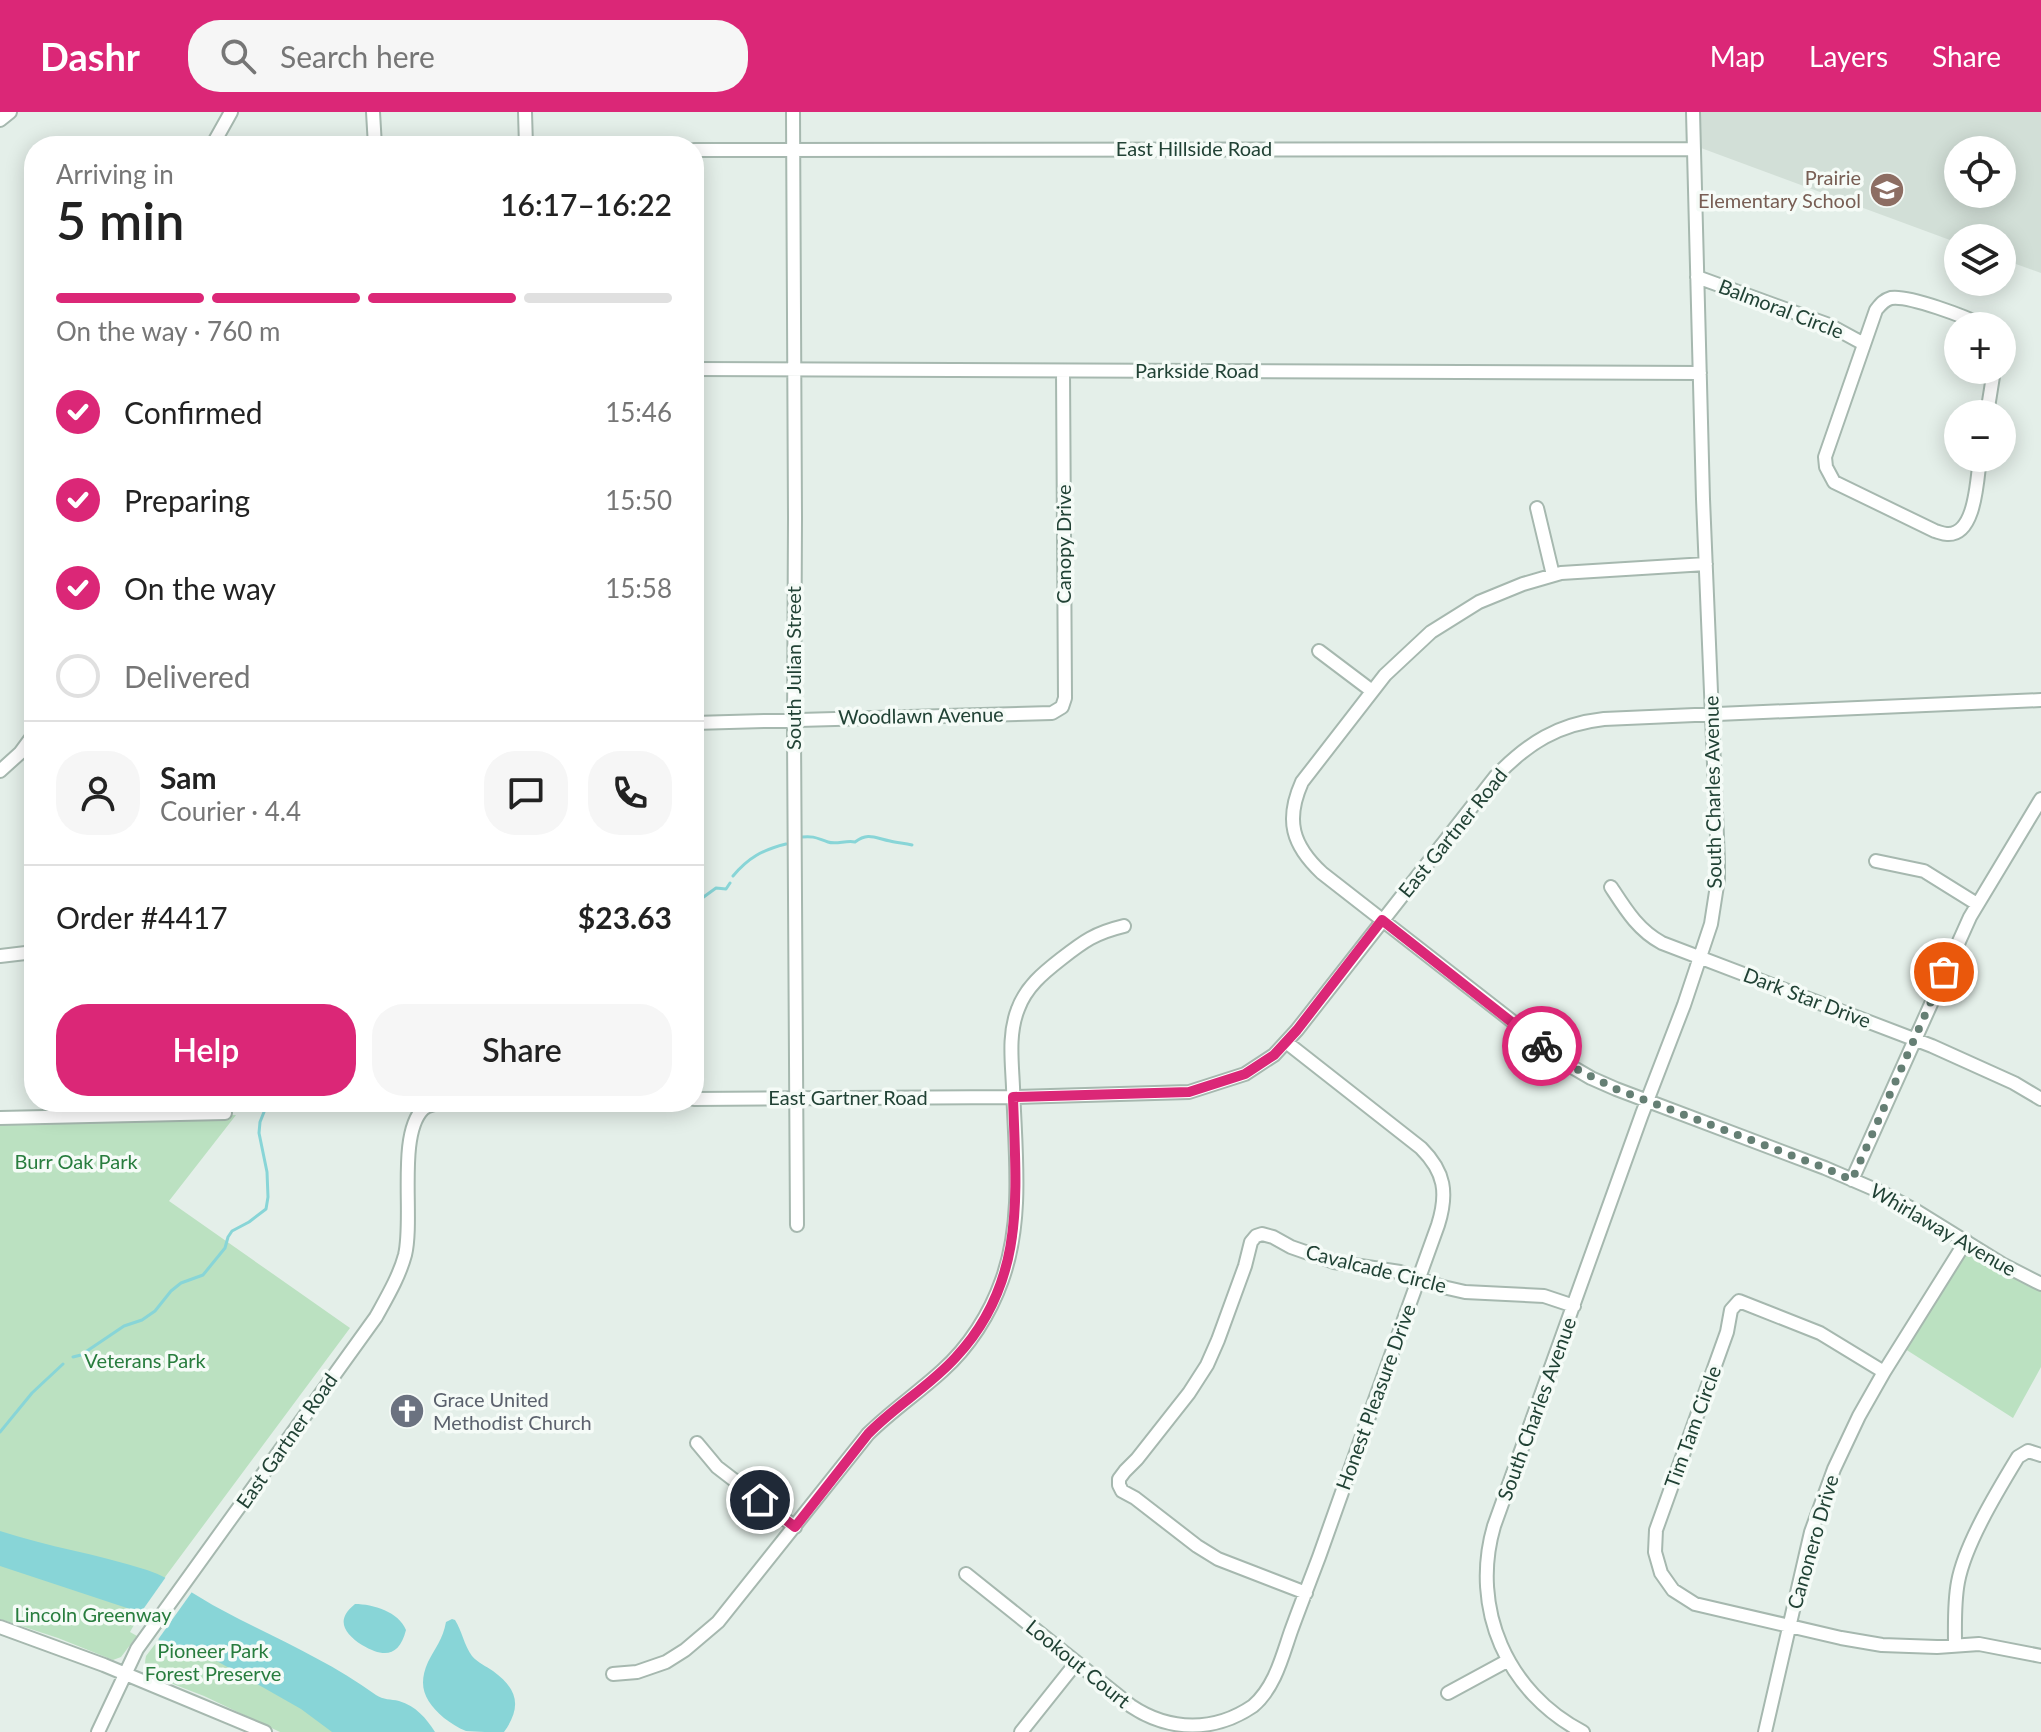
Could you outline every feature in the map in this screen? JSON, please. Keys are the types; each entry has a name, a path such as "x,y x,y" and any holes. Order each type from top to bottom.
{"street":[{"path":"0,120 10,112"},
{"path":"218,136 231,112"},
{"path":"373,112 374,136"},
{"path":"525,112 526,136"},
{"name":"South Julian Street","path":"793,112 797,1225"},
{"name":"South Charles Avenue","path":"1583,1732 1536,1699 1507,1661 1495,1634 1488,1604 1487,1558 1491,1536 1700,958 1711,924 1718,879 1693,112"},
{"name":"East Hillside Road","path":"704,150 1693,149"},
{"name":"Balmoral Circle","path":"1697,277 1829,325 1864,344"},
{"name":"Balmoral Circle","path":"1946,312 1908,298 1885,300 1876,310 1825,457 1826,467 1834,482 1947,534 1956,533 1970,520 1978,472"},
{"name":"Parkside Road","path":"704,369 1700,373"},
{"name":"Canopy Drive","path":"1052,713 1062,707 1065,698 1063,371"},
{"path":"1537,508 1553,575"},
{"name":"Whirlaway Avenue","path":"1706,564 1553,575 1499,593 1431,632 1385,675 1302,782 1293,820 1298,844 1310,862 1567,1064 1591,1078 1646,1101 1883,1193 2041,1284"},
{"path":"1319,651 1372,691"},
{"name":"East Gartner Road","path":"704,1099 1013,1097 1189,1092 1245,1074 1262,1064 1286,1042 1496,776 1529,746 1561,729 1593,720 2041,700"},
{"name":"Woodlawn Avenue","path":"704,723 1052,713"},
{"path":"0,771 24,748"},
{"path":"1852,1180 1956,945 1977,904 2041,799"},
{"path":"1876,861 1924,871 1977,904"},
{"name":"Dark Star Drive","path":"1611,887 1629,915 1646,933 1662,943 1914,1039 2014,1083 2041,1099"},
{"path":"613,1674 637,1672 666,1662 703,1636 730,1609 868,1434 942,1371 971,1339 994,1300 1008,1261 1015,1216 1012,1033 1017,1012 1022,999 1043,973 1080,944 1103,931 1124,926"},
{"path":"0,956 24,953"},
{"name":"Honest Pleasure Drive","path":"1202,1728 1239,1716 1253,1706 1270,1686 1443,1208 1444,1191 1435,1164 1421,1148 1286,1042"},
{"path":"0,1118 100,1112"},
{"path":"213,1112 225,1113"},
{"name":"East Gartner Road","path":"98,1732 137,1649 376,1317 393,1285 405,1254 410,1139 418,1112"},
{"name":"Cavalcade Circle","path":"1306,1593 1231,1565 1197,1546 1122,1491 1119,1479 1189,1393 1207,1365 1245,1266 1251,1242 1256,1236 1273,1237 1291,1247 1334,1262 1400,1272 1465,1292 1544,1296 1574,1306"},
{"name":"Canonero Drive","path":"1765,1732 1811,1532 1825,1491 1847,1439 1884,1372 1966,1241"},
{"name":"Tim Tam Circle","path":"1789,1626 1686,1600 1664,1579 1655,1552 1658,1522 1727,1332 1731,1310 1739,1301 1803,1325 1884,1372"},
{"path":"697,1443 717,1467 795,1527"},
{"path":"1955,1646 1956,1591 1970,1545 2018,1457 2028,1451 2041,1455"},
{"name":"Lookout Court","path":"966,1574 1146,1717 1175,1727 1202,1728"},
{"path":"1789,1626 1882,1645 1989,1645 2041,1656"},
{"path":"0,1627 60,1647 265,1732"},
{"path":"1448,1693 1507,1661"},
{"path":"1021,1732 1076,1663"}],"shaded area":[{"name":"Prairie Elementary School","path":"1701,112 2041,112 2041,273 2016,264 2016,224 1944,224 1944,238 1701,148"}],"green space":[{"name":"Veterans Park","path":"236,1115 169,1201 350,1328 148,1600 130,1632 137,1636 121,1657 113,1660 0,1619 0,1123"},
{"path":"1966,1244 2041,1286 2041,1367 2013,1418 1902,1347"},
{"name":"Pioneer Park Forest Preserve","path":"179,1613 372,1732 280,1732 204,1696 152,1676 146,1667 146,1656"}],"water":[{"path":"0,1531 129,1564 167,1578 320,1660 379,1697 411,1706 435,1732 332,1732 301,1709 201,1652 181,1646 161,1649 151,1626 133,1610 0,1566"},
{"path":"355,1604 385,1610 398,1618 406,1630 395,1650 377,1652 350,1636 344,1621 345,1615"},
{"path":"452,1619 472,1656 501,1678 512,1692 515,1706 504,1732 463,1730 444,1718 425,1693 423,1679 428,1662 446,1622"}],"pier":[{"path":"168,1574 194,1589 157,1641 137,1618"}],"waterway":[{"path":"802,837 834,843 872,837 912,845"},
{"path":"733,876 756,856 786,844"},
{"path":"704,897 716,888 726,889 730,883"},
{"path":"73,1357 81,1355 124,1326 142,1320 155,1311 181,1283 203,1275 225,1248 232,1231 266,1209 267,1172 259,1133 264,1112"},
{"path":"0,1432 32,1393 63,1364"}],"way so far":[{"path":"1542,1046 1591,1078 1616,1089 1852,1180 1944,972"}],"place":[{"name":"Prairie Elementary School","path":"1887,190"},
{"name":"Grace United Methodist Church","path":"407,1411"}],"route":[{"path":"760,1500 795,1527 868,1434 957,1357 983,1321 1002,1281 1013,1235 1016,1202 1013,1097 1189,1092 1245,1074 1274,1055 1297,1030 1382,920 1542,1046"}],"park label":[{"name":"Burr Oak Park","path":"76,1162"},
{"name":"Lincoln Greenway","path":"93,1615"}]}
